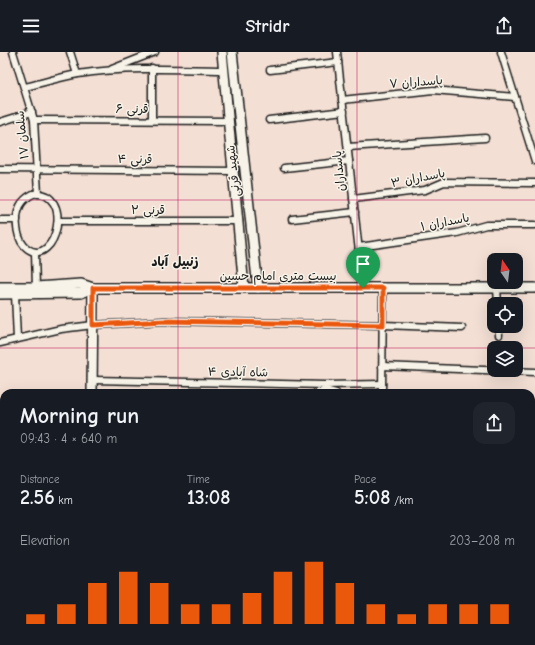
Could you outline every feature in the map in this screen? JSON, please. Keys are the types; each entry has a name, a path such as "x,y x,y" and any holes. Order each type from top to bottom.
{"main road":[{"name":"شهید قرنی","path":"222,52 239,221 244,288"},
{"name":"شهید قرنی","path":"232,52 258,288"},
{"name":"بیست متری امام حسین","path":"0,287 36,287 81,284 93,288 487,288"},
{"name":"بیست متری امام حسین","path":"0,294 81,293 93,288"},
{"path":"92,389 93,288"},
{"name":"بیست متری امام حسین","path":"523,288 535,288"}],"street":[{"name":"سلمان ۱۷","path":"13,52 34,120 38,194"},
{"path":"70,52 77,74"},
{"path":"107,71 155,52"},
{"name":"پاسداران","path":"337,52 363,288"},
{"path":"501,52 535,161"},
{"path":"270,70 338,62"},
{"path":"24,87 77,74 107,71 152,68 224,70"},
{"path":"152,68 152,120"},
{"name":"پاسداران ۷","path":"342,100 433,90 515,97"},
{"path":"269,120 344,111"},
{"path":"0,122 32,112"},
{"name":"قرنی ۶","path":"34,120 229,121"},
{"path":"348,147 485,138"},
{"path":"284,168 349,161"},
{"name":"قرنی ۴","path":"0,169 37,168 234,171"},
{"name":"پاسداران ۳","path":"353,199 425,190 444,182 535,183"},
{"path":"33,194 38,194 46,196 51,200 58,221 51,244 43,250 35,252 29,250 22,242 18,231 17,220 19,208 27,197 33,194"},
{"path":"292,219 355,212"},
{"path":"0,220 17,220"},
{"name":"قرنی ۲","path":"58,221 239,221"},
{"name":"پاسداران ۱","path":"359,247 457,233 486,225 535,225"},
{"path":"35,252 36,287"},
{"path":"382,389 383,288"},
{"path":"15,294 17,339"},
{"path":"0,343 61,329 93,325 164,321 462,328"},
{"path":"382,366 535,372"},
{"name":"شاه آبادی ۴","path":"93,380 325,387 382,384"},
{"path":"322,389 325,387 329,389"}],"district":[{"name":"زنبیل آباد","path":"175,261"}],"route":[{"path":"93,288 363,288 383,288 383,325 164,321 93,325 93,288"}]}
